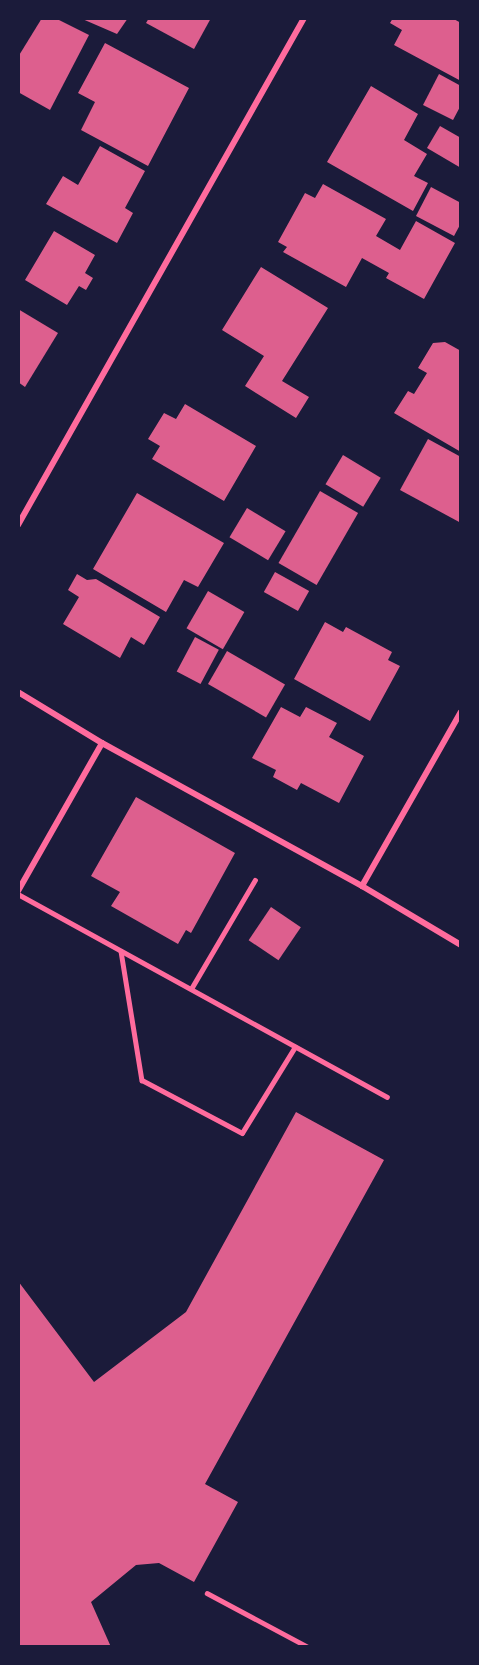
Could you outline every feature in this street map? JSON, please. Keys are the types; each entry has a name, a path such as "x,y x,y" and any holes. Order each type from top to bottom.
{"street":[{"path":"18,525 304,18"},
{"path":"18,692 102,743 362,886 461,945"},
{"path":"362,886 461,712"},
{"path":"18,893 102,743"}],"lane":[{"path":"191,989 255,880"},
{"path":"18,893 387,1097"},
{"path":"121,951 142,1080 242,1133 295,1047"},
{"path":"207,1593 308,1647"}],"building":[{"path":"42,18 55,18 89,35 50,110 18,92 18,57"},
{"path":"80,18 128,18 117,34"},
{"path":"149,18 211,18 194,49 146,23"},
{"path":"393,18 452,18 461,23 461,81 394,45 402,30 390,23"},
{"path":"105,43 189,88 148,166 81,130 95,102 78,93"},
{"path":"439,74 461,86 461,105 453,120 423,105"},
{"path":"371,86 418,114 404,140 427,154 414,176 428,183 413,211 327,162"},
{"path":"440,126 461,138 461,168 427,148"},
{"path":"100,146 145,171 125,208 133,213 117,243 46,204 63,176 78,185"},
{"path":"323,184 386,219 376,236 400,250 416,221 455,243 424,299 386,278 389,273 362,258 346,287 283,252 287,247 278,242 305,193 315,198"},
{"path":"431,187 461,203 461,223 454,236 416,216"},
{"path":"54,231 95,255 85,273 93,278 86,290 79,286 67,305 25,280"},
{"path":"261,267 328,308 282,381 309,397 296,418 245,386 264,356 222,330"},
{"path":"18,309 58,333 25,387 18,382"},
{"path":"445,342 461,351 461,452 394,413 408,391 414,394 427,373 418,368 433,343"},
{"path":"185,404 256,446 224,501 152,459 160,446 148,439 164,413 176,419"},
{"path":"428,439 461,457 461,523 400,490"},
{"path":"343,455 381,478 363,507 325,484"},
{"path":"320,491 358,513 317,585 278,563"},
{"path":"137,493 224,543 198,587 184,580 166,612 93,569"},
{"path":"247,508 286,531 268,560 229,537"},
{"path":"275,572 309,591 298,611 264,592"},
{"path":"77,574 87,580 96,579 160,617 144,645 131,637 120,658 63,624 79,597 68,590"},
{"path":"208,591 244,612 223,649 187,628"},
{"path":"325,622 343,632 346,627 392,652 388,660 400,666 370,721 294,679"},
{"path":"195,637 219,650 201,684 177,671"},
{"path":"227,651 285,684 266,717 208,684"},
{"path":"281,707 300,717 306,707 337,723 329,737 364,756 339,803 301,783 297,790 273,777 276,770 252,758"},
{"path":"136,797 235,853 191,933 186,930 178,944 111,906 120,892 91,876"},
{"path":"271,907 301,927 278,960 249,940"},
{"path":"296,1112 384,1160 205,1484 238,1502 194,1582 159,1563 136,1565 91,1602 111,1647 18,1647 18,1281 94,1382 186,1312"}]}
